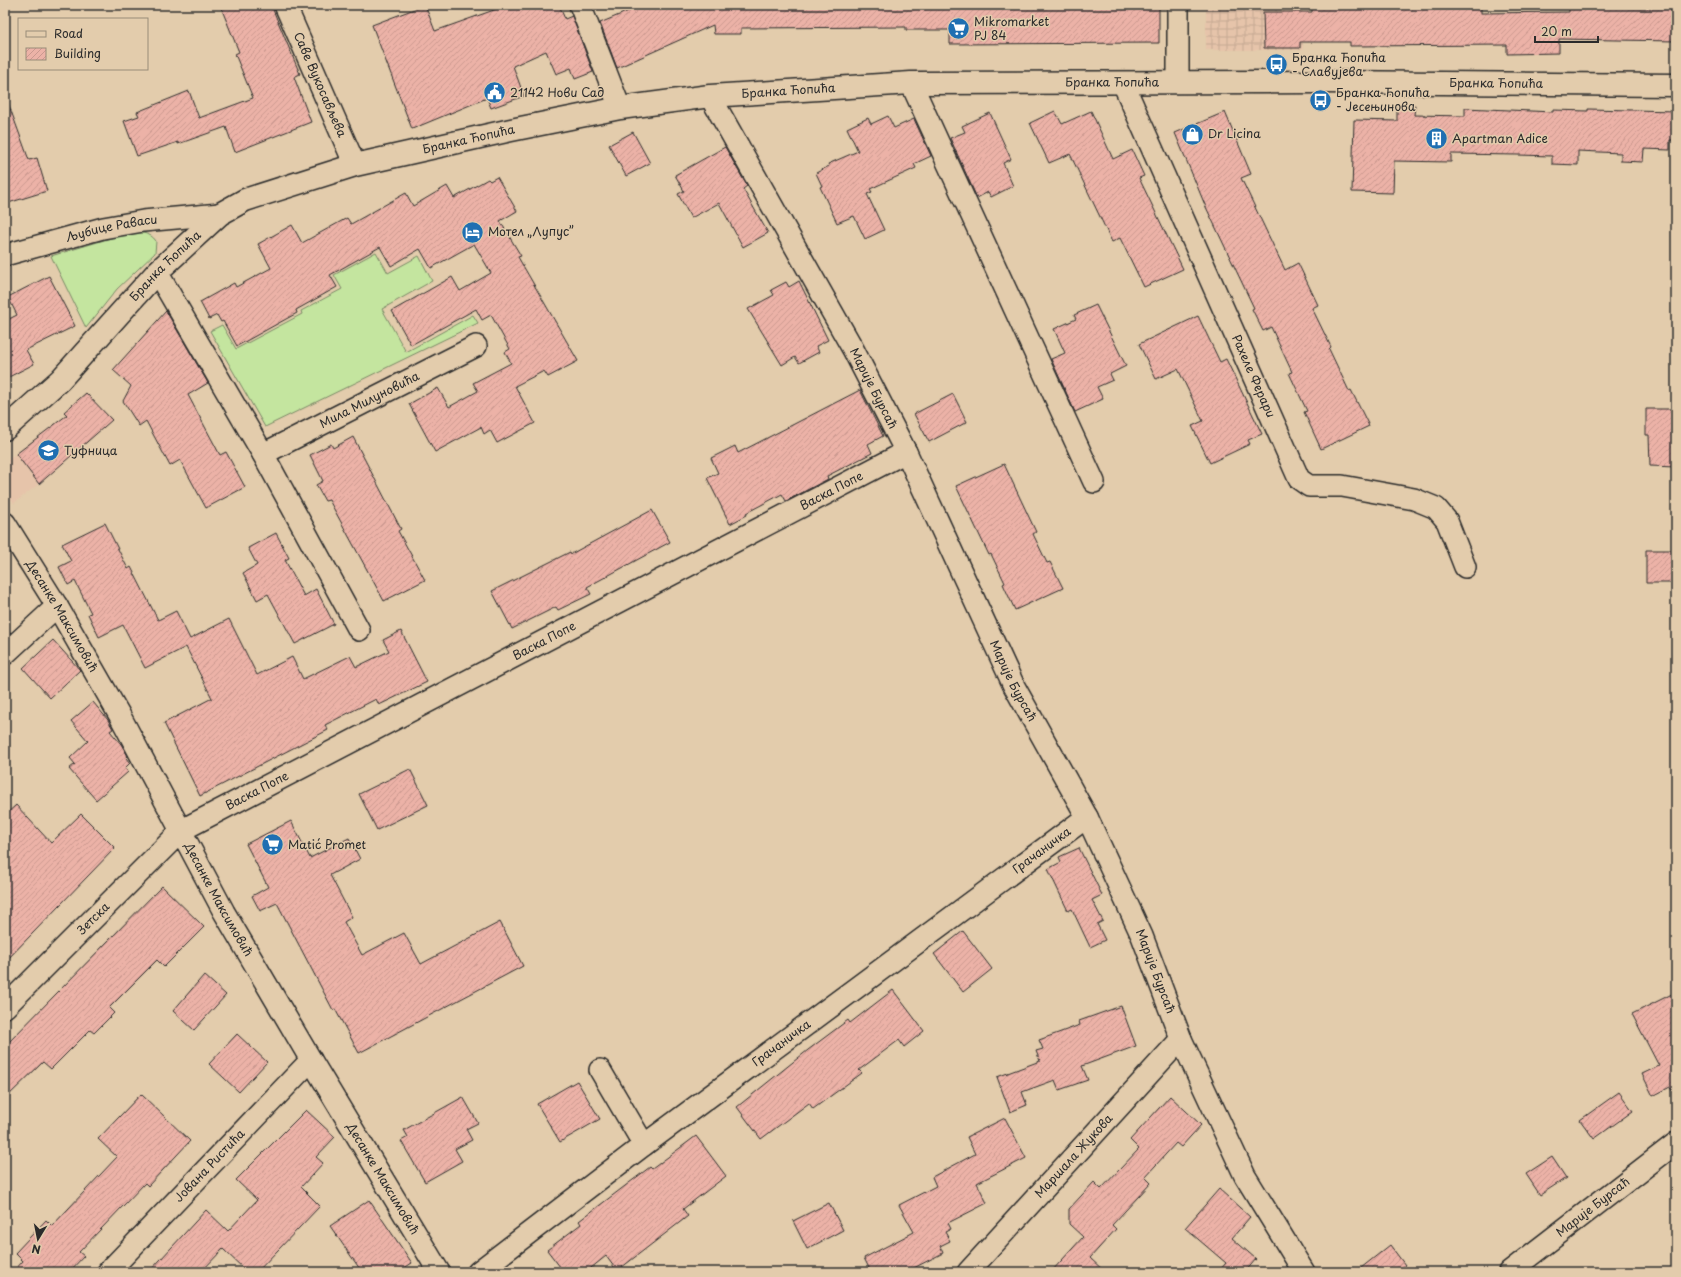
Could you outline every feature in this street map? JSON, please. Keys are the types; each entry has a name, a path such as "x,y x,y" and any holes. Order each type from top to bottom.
{"street":[{"name":"Саве Вукосављева","path":"285,5 354,165"},
{"path":"580,5 620,108"},
{"path":"1178,5 1178,82"},
{"name":"Бранка Ћопића","path":"5,429 60,380 157,272 220,214 245,200 354,165 511,130 620,108 710,96 910,83 1178,82 1676,85"},
{"path":"910,83 1094,482"},
{"name":"Рахеле Ферари","path":"1123,83 1300,480 1309,486 1342,486 1414,499 1436,508 1447,520 1465,567"},
{"name":"Марије Бурсаћ","path":"710,96 853,349 906,452 1014,686 1087,817 1142,936 1180,1039 1245,1176 1304,1272"},
{"name":"Љубице Раваси","path":"5,255 103,228 143,220 220,214"},
{"path":"157,272 263,454 359,630"},
{"name":"Мила Милуновића","path":"263,454 476,346"},
{"name":"Васка Попе","path":"182,830 906,452"},
{"name":"Десанке Максимовић","path":"5,523 57,606 182,830 224,912 439,1272"},
{"path":"5,654 57,606"},
{"name":"Грачаничка","path":"478,1272 644,1145 1087,817"},
{"name":"Зетска","path":"5,1008 182,830"},
{"name":"Маршала Жукова","path":"968,1272 1180,1039"},
{"name":"Јована Ристића","path":"108,1272 311,1060"},
{"path":"600,1070 644,1145"},
{"name":"Марије Бурсаћ","path":"1509,1272 1676,1143"}],"shaded area":[{"path":"1206,5 1303,5 1303,50 1206,50"},
{"path":"16,454 39,484 14,503 5,492 5,462"}],"green space":[{"path":"131,232 145,234 154,238 156,241 155,253 117,289 86,328 51,256"},
{"path":"376,252 388,273 419,256 432,281 382,309 406,352 473,315 478,323 265,427 210,331 222,325 236,349 302,314 301,311 342,289 334,275"}],"building":[{"path":"220,5 271,5 300,74 294,77 311,122 235,152 226,127 178,144 178,142 137,156 124,121 139,116 137,112 189,91 199,118 253,98 235,54 239,52"},
{"path":"425,5 435,31 508,5 559,5 565,19 572,16 593,72 575,79 571,68 556,74 546,51 513,66 524,96 491,108 487,98 412,129 372,25"},
{"path":"643,5 1159,5 1159,43 950,44 950,30 906,30 906,27 741,28 741,34 714,34 713,25 617,68 600,23"},
{"path":"1312,5 1481,5 1481,13 1569,12 1569,5 1628,5 1628,8 1676,8 1676,41 1559,39 1559,53 1507,54 1507,45 1350,46 1350,42 1300,42 1300,48 1264,48 1263,12 1312,12"},
{"path":"5,100 7,100 29,160 37,158 47,191 5,204"},
{"path":"1397,105 1415,105 1414,115 1465,116 1465,108 1553,112 1553,110 1588,111 1588,109 1676,111 1676,140 1670,140 1670,150 1644,149 1643,162 1621,161 1621,153 1578,151 1578,165 1552,164 1552,156 1518,155 1451,154 1451,162 1394,161 1393,193 1352,192 1354,120 1397,121"},
{"path":"1055,111 1062,124 1091,111 1113,159 1132,150 1144,176 1139,178 1183,269 1144,287 1120,238 1112,242 1070,154 1049,163 1030,123"},
{"path":"1225,112 1251,174 1241,178 1285,270 1298,263 1318,305 1312,308 1331,347 1329,349 1349,391 1351,390 1369,426 1321,449 1304,412 1307,411 1289,373 1292,372 1271,327 1263,331 1252,309 1254,308 1205,205 1175,133"},
{"path":"990,113 1011,159 1003,163 1013,186 991,197 988,192 977,198 950,138 965,132 962,126"},
{"path":"888,116 894,128 914,119 931,156 914,164 916,168 870,189 872,192 867,194 884,230 865,239 854,216 837,223 820,187 822,186 816,173 829,166 828,164 858,151 847,128 868,118 871,124"},
{"path":"633,132 650,163 626,176 609,145"},
{"path":"725,147 747,186 743,189 768,233 743,247 719,203 691,218 678,194 684,191 675,175"},
{"path":"497,177 517,211 500,221 521,256 518,257 578,361 548,377 544,371 515,386 535,423 497,443 490,430 484,434 481,427 435,452 409,404 438,388 449,407 478,391 473,383 511,363 505,352 510,349 491,315 482,320 476,309 411,345 392,311 452,277 460,291 491,273 474,244 431,268 420,249 391,266 380,247 330,275 337,287 296,310 297,313 237,346 223,321 221,322 217,315 209,319 200,302 234,283 236,287 271,268 258,244 292,225 302,243 347,218 351,224 406,193 413,206 447,186 454,198 488,179 490,181"},
{"path":"49,276 75,326 26,350 34,364 5,379 5,321 17,315 8,297"},
{"path":"799,281 828,340 816,346 819,352 799,363 795,357 782,365 748,309 774,295 771,290 786,282 789,287"},
{"path":"1096,305 1126,366 1110,374 1113,380 1097,387 1103,399 1075,412 1051,359 1065,353 1054,329 1076,319 1074,315"},
{"path":"166,311 208,383 188,395 220,455 226,452 245,487 206,508 180,460 170,466 146,421 139,426 123,401 131,386 113,370"},
{"path":"1198,316 1220,362 1226,359 1262,434 1248,440 1250,444 1210,463 1192,426 1203,421 1178,369 1156,379 1139,344"},
{"path":"860,390 883,436 868,444 872,453 827,476 828,479 786,501 782,494 746,513 747,515 730,524 707,478 718,473 711,458 735,446 738,453"},
{"path":"86,393 112,420 39,484 16,454 67,415 64,412"},
{"path":"953,394 967,422 929,442 914,414"},
{"path":"1646,409 1676,409 1676,467 1650,466 1649,435 1646,435"},
{"path":"353,437 401,529 398,531 425,580 384,601 329,500 325,501 316,485 323,481 310,455 331,444 333,448"},
{"path":"1004,464 1036,532 1033,534 1047,563 1050,562 1063,588 1015,610 1003,584 1005,583 991,554 989,555 956,486"},
{"path":"652,510 670,542 587,587 591,594 558,610 556,607 512,629 492,591 570,552 571,554"},
{"path":"105,523 128,569 131,567 158,620 176,611 190,639 229,619 257,675 292,657 303,679 350,656 356,667 389,651 383,640 401,631 427,682 379,705 376,699 325,725 328,730 200,796 164,723 212,698 186,647 145,668 123,625 99,637 88,614 91,613 75,581 68,585 59,567 71,561 62,544"},
{"path":"276,533 289,558 285,560 304,596 316,589 334,624 295,644 268,594 257,600 243,573 257,565 248,548"},
{"path":"1646,550 1676,550 1676,583 1646,583"},
{"path":"53,640 80,670 50,698 23,668"},
{"path":"93,702 108,720 113,729 110,731 121,744 128,756 126,758 130,763 125,768 128,772 96,800 69,769 75,764 70,758 88,741 71,721"},
{"path":"410,769 428,805 377,830 359,794"},
{"path":"16,805 51,843 81,814 115,848 5,962 5,815"},
{"path":"291,821 310,858 349,838 360,859 330,875 352,917 344,922 362,955 404,933 421,964 500,922 523,966 359,1053 335,1009 333,1010 277,903 260,911 252,896 268,887 246,844"},
{"path":"1079,848 1102,895 1092,900 1103,921 1097,924 1105,940 1090,947 1072,909 1068,911 1048,869 1061,862 1059,857"},
{"path":"162,886 204,927 164,967 157,960 109,1008 114,1013 94,1033 90,1030 51,1069 43,1062 5,1099 5,1046"},
{"path":"963,931 992,969 963,992 934,954"},
{"path":"204,975 226,995 194,1030 173,1011"},
{"path":"893,990 924,1031 904,1047 899,1040 859,1070 862,1073 813,1109 809,1103 761,1139 737,1107 848,1020 850,1023"},
{"path":"1676,992 1676,1098 1670,1087 1653,1096 1642,1074 1659,1066 1632,1014"},
{"path":"1121,1006 1136,1046 1082,1066 1088,1080 1059,1090 1055,1080 1022,1092 1027,1105 1010,1112 997,1077 1040,1061 1036,1051 1043,1049 1039,1040 1080,1025 1079,1021"},
{"path":"237,1034 267,1062 239,1092 209,1064"},
{"path":"577,1081 600,1119 560,1142 537,1104"},
{"path":"1619,1092 1633,1111 1594,1139 1580,1120"},
{"path":"141,1094 190,1141 148,1186 145,1183 79,1252 84,1256 69,1272 13,1272 23,1261 15,1253 46,1220 52,1226 117,1157 98,1139"},
{"path":"1170,1096 1201,1125 1181,1147 1176,1143 1145,1177 1151,1183 1112,1225 1116,1229 1090,1258 1105,1272 1051,1272 1083,1237 1069,1224 1069,1209 1094,1182 1101,1189 1139,1149 1130,1140"},
{"path":"463,1097 478,1123 466,1129 472,1140 455,1149 462,1161 425,1182 401,1141 408,1137 404,1130"},
{"path":"306,1110 335,1137 316,1157 323,1163 301,1187 320,1206 257,1272 247,1272 223,1249 201,1272 149,1272 206,1210 228,1231 257,1200 236,1180"},
{"path":"1005,1118 1026,1158 977,1183 987,1203 948,1223 951,1229 945,1232 950,1241 940,1246 943,1253 906,1272 871,1272 864,1258 914,1232 899,1205 936,1186 932,1177 975,1154 967,1137"},
{"path":"696,1136 726,1176 683,1209 688,1216 617,1271 606,1256 586,1272 564,1272 547,1250 581,1224 579,1221 650,1167 652,1169"},
{"path":"1552,1157 1566,1178 1540,1195 1526,1174"},
{"path":"1219,1189 1250,1217 1232,1238 1256,1259 1245,1272 1218,1272 1226,1263 1185,1228"},
{"path":"369,1200 412,1263 398,1272 362,1272 330,1226"},
{"path":"829,1203 843,1230 807,1249 793,1221"},
{"path":"1390,1245 1405,1265 1397,1272 1356,1272"}],"place":[{"name":"Mikromarket PJ 84","path":"958,29"},
{"name":"Бранка Ћопића - Славујева","path":"1276,65"},
{"name":"21142 Нови Сад","path":"494,93"},
{"name":"Бранка Ћопића - Јесењинова","path":"1320,100"},
{"name":"Dr Licina","path":"1193,134"},
{"name":"Apartman Adice","path":"1436,139"},
{"name":"Мотел „Лупус”","path":"472,232"},
{"name":"Туфница","path":"49,451"},
{"name":"Matić Promet","path":"272,845"}]}
